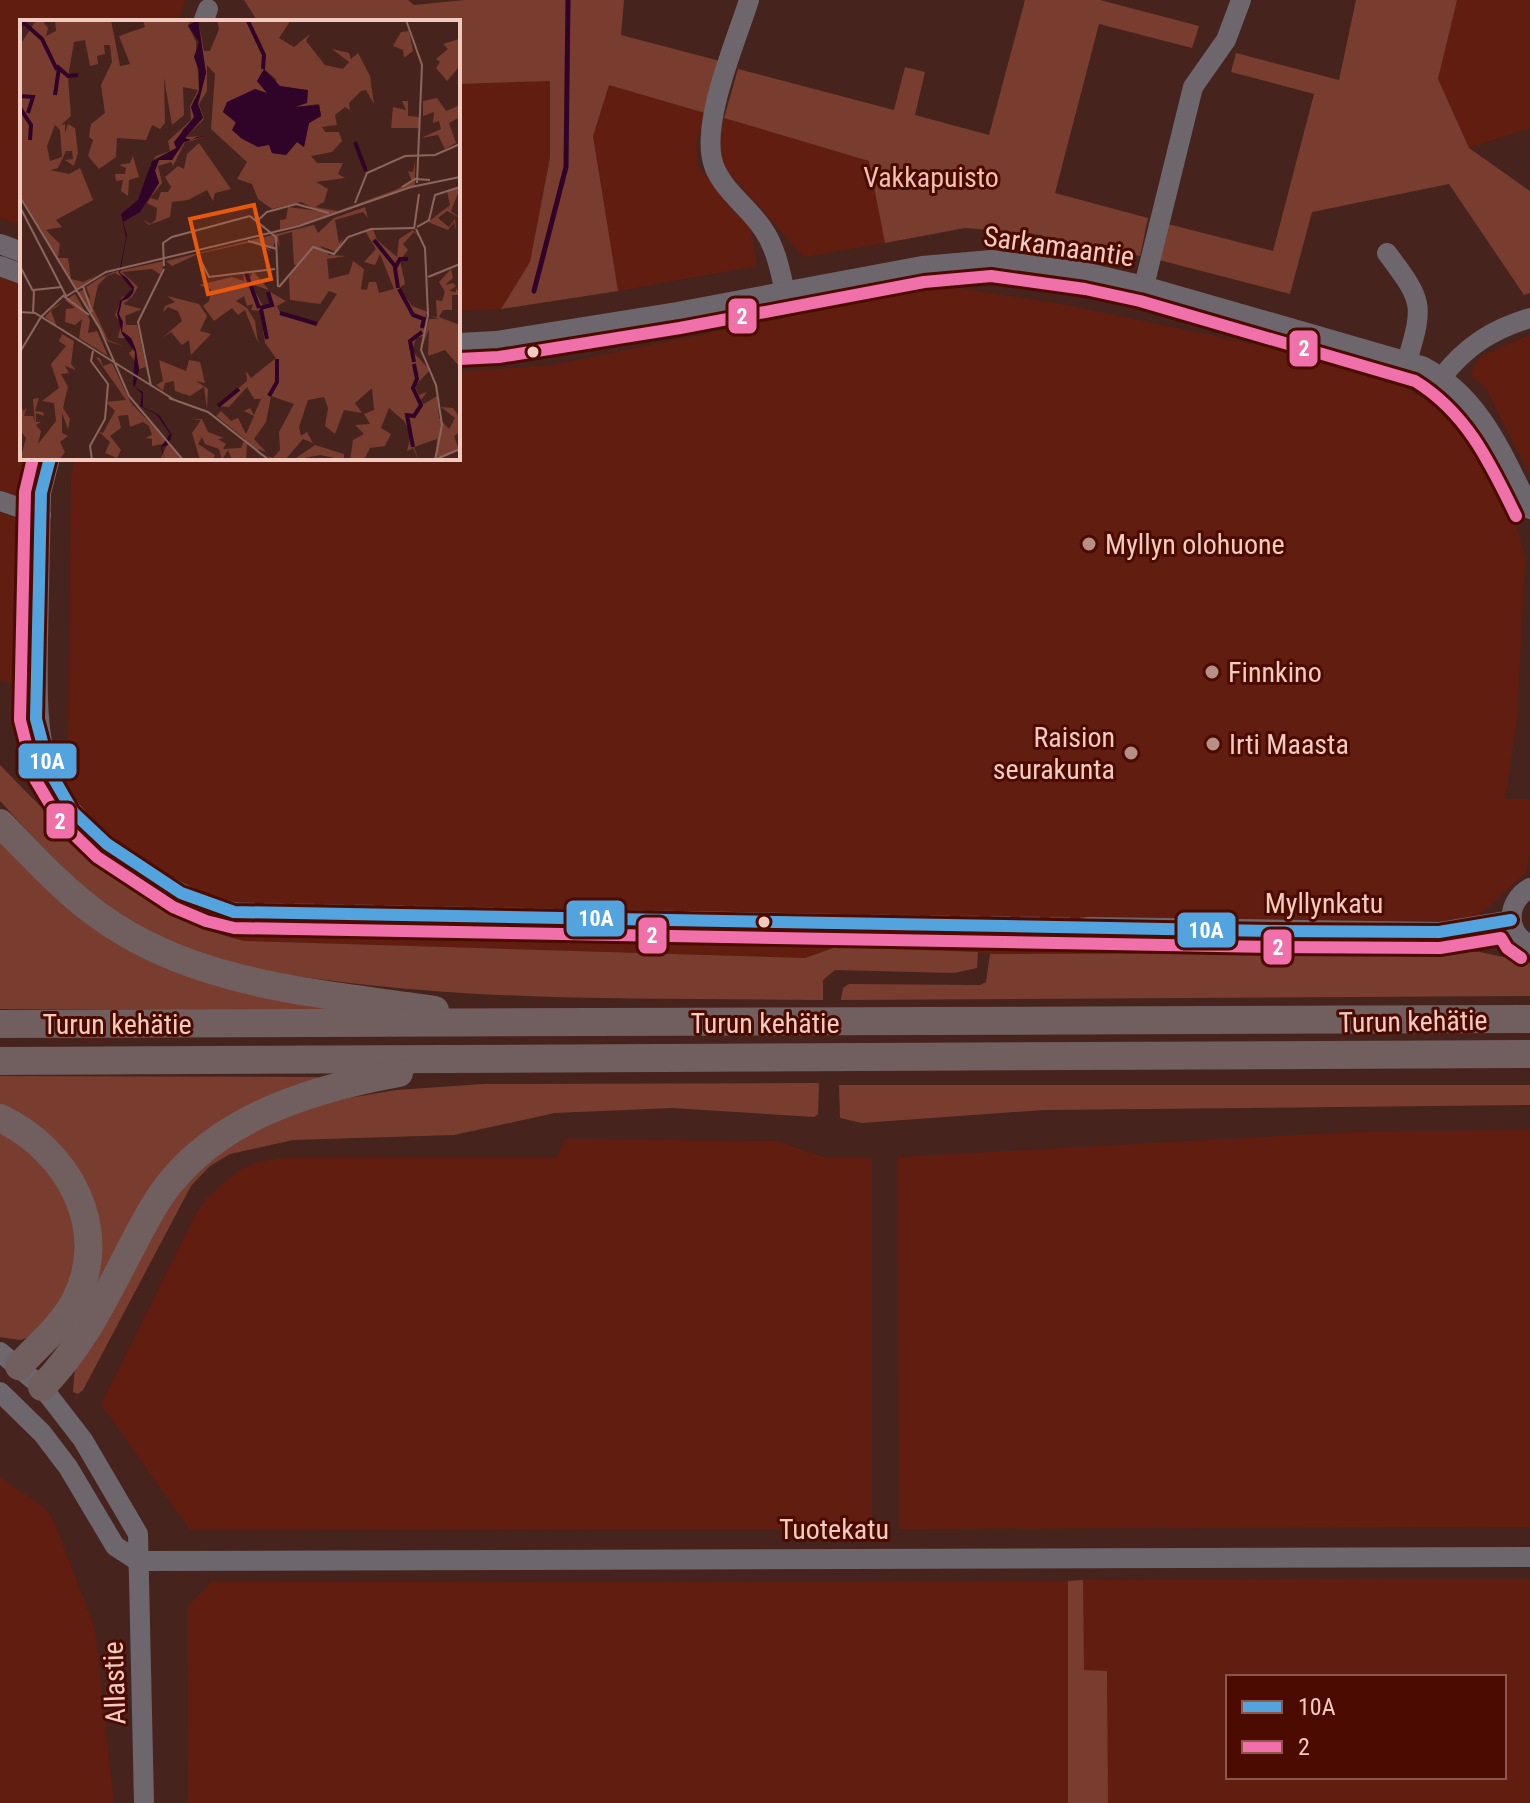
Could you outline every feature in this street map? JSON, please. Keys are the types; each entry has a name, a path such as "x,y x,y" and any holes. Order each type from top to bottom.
{"highway":[{"path":"0,823 96,914 144,943 197,966 295,988 531,1024"},
{"name":"Turun kehätie","path":"0,1024 1530,1019"},
{"name":"Turun kehätie","path":"0,1061 1530,1054"},
{"path":"42,1387 78,1346 152,1207 194,1157 215,1141 237,1126 314,1091 475,1060"},
{"path":"0,1118 31,1136 68,1173 81,1201 87,1233 87,1266 75,1300 57,1328 9,1359"}],"street":[{"path":"749,0 713,119 711,152 720,177 762,228 774,248 785,292"},
{"path":"1144,286 1193,87 1226,40 1241,0"},
{"path":"0,244 20,251"},
{"path":"1387,253 1415,291 1420,307 1407,361"},
{"name":"Sarkamaantie","path":"460,343 496,341 922,266 991,260 1088,273 1144,286 1407,361 1442,377"},
{"path":"0,266 20,273"},
{"path":"1530,318 1479,339 1442,377 1489,426 1530,509"},
{"path":"49,460 41,493 36,719 48,772 74,816 116,853 195,902 234,912"},
{"path":"0,501 41,515"},
{"path":"1530,888 1515,901 1511,920 1518,937 1530,945"},
{"name":"Myllynkatu","path":"1088,927 1439,932 1511,920"},
{"path":"691,921 840,924"},
{"path":"4,1402 9,1359"},
{"name":"Allastie","path":"9,1359 42,1387 83,1440 138,1534 144,1803"},
{"path":"4,1402 42,1387"},
{"path":"4,1402 42,1433 68,1467 115,1546 138,1561"},
{"name":"Tuotekatu","path":"138,1561 1530,1557"}],"shaded area":[{"path":"0,0 185,0 179,20 20,20 20,225 0,218"},
{"path":"1457,0 1530,0 1530,128 1469,148 1438,79"},
{"path":"501,80 550,81 550,158 530,263 501,309 460,311 460,84"},
{"path":"609,84 705,113 696,143 698,166 750,227 757,266 618,291 593,136"},
{"path":"724,118 870,161 885,243 804,257 723,166 718,139"},
{"path":"0,277 20,285 20,460 37,460 31,489 22,498 0,490"},
{"path":"953,287 1067,305 1332,361 1403,387 1443,410 1463,430 1516,524 1525,558 1517,720 1505,799 1530,799 1530,850 1526,873 1481,913 1480,952 990,954 836,947 805,958 244,941 205,929 151,898 98,864 67,833 71,475 75,460 460,460 460,372 553,365 917,291"},
{"path":"1530,335 1530,475 1485,387 1471,376 1476,362 1483,355"},
{"path":"0,512 27,523 31,532 17,685 0,680"},
{"path":"1530,1130 1530,1527 899,1529 898,1157 1353,1132"},
{"path":"565,1139 777,1141 823,1157 872,1157 872,1529 190,1530 101,1404 195,1215 207,1198 238,1171 258,1162 281,1158 557,1158"},
{"path":"0,1477 45,1508 54,1521 95,1629 114,1803 0,1803"},
{"path":"1530,1579 1530,1803 1108,1803 1107,1672 1084,1671 1083,1580"},
{"path":"1068,1581 1068,1803 188,1803 187,1607 211,1582"}],"green space":[{"path":"244,0 408,0 414,5 465,0 624,0 621,35 720,61 705,113 609,85 593,136 618,291 501,309 530,262 550,158 550,81 460,84 460,20 257,20"},
{"name":"Vakkapuisto","path":"1025,0 1100,0 1199,26 1192,48 1099,24 1055,193 1148,218 1140,256 1029,233 965,228 885,243 869,161 724,118 738,69 894,110 905,67 925,72 915,115 989,135"},
{"path":"1356,0 1457,0 1438,79 1469,148 1530,191 1530,293 1524,295 1449,184 1312,212 1290,294 1159,260 1168,224 1273,251 1314,94 1231,72 1236,53 1339,80"},
{"path":"0,765 110,871 173,913 207,929 244,941 805,958 836,947 978,952 977,968 954,973 835,970 823,980 823,1000 578,998 456,993 334,981 231,965 168,944 114,911 90,891 0,801"},
{"path":"0,837 62,898 339,1011 0,1009"},
{"path":"1480,952 1530,963 1530,996 841,1000 843,988 849,984 980,985 986,982 990,954"},
{"path":"0,1076 319,1078 228,1119 87,1307 91,1217 0,1108"},
{"path":"819,1083 818,1114 814,1117 672,1108 555,1113 454,1135 293,1140 230,1154 210,1166 191,1186 83,1390 78,1394 73,1392 75,1367 181,1183 237,1136 326,1102 396,1090 483,1084"},
{"path":"839,1085 1530,1085 1530,1105 1044,1110 862,1123 840,1118"},
{"path":"0,1128 39,1155 77,1217 75,1284 33,1336 20,1340 0,1337"},
{"path":"1083,1580 1084,1670 1107,1671 1108,1803 1068,1803 1068,1581"}],"waterway":[{"path":"534,291 566,167 568,0"}],"tunnel":[{"path":"234,912 691,921"},
{"path":"840,924 1088,927"}],"transit line":[{"name":"2","path":"460,359 499,357 680,328 924,282 991,276 1085,289 1140,301 1415,381 1449,408 1463,424 1486,458 1516,516"},
{"name":"2","path":"33,460 25,492 20,720 35,779 60,821 97,857 173,907 206,921 234,928 1271,947 1440,948 1501,938 1507,948 1521,958"},
{"name":"10A","path":"49,460 41,493 36,719 50,772 73,812 107,844 181,893 234,912 1271,931 1439,932 1511,920"}],"place":[{"name":"Myllyn olohuone","path":"1089,544"},
{"name":"Finnkino","path":"1212,672"},
{"name":"Irti Maasta","path":"1213,744"},
{"name":"Raision seurakunta","path":"1131,753"}]}
